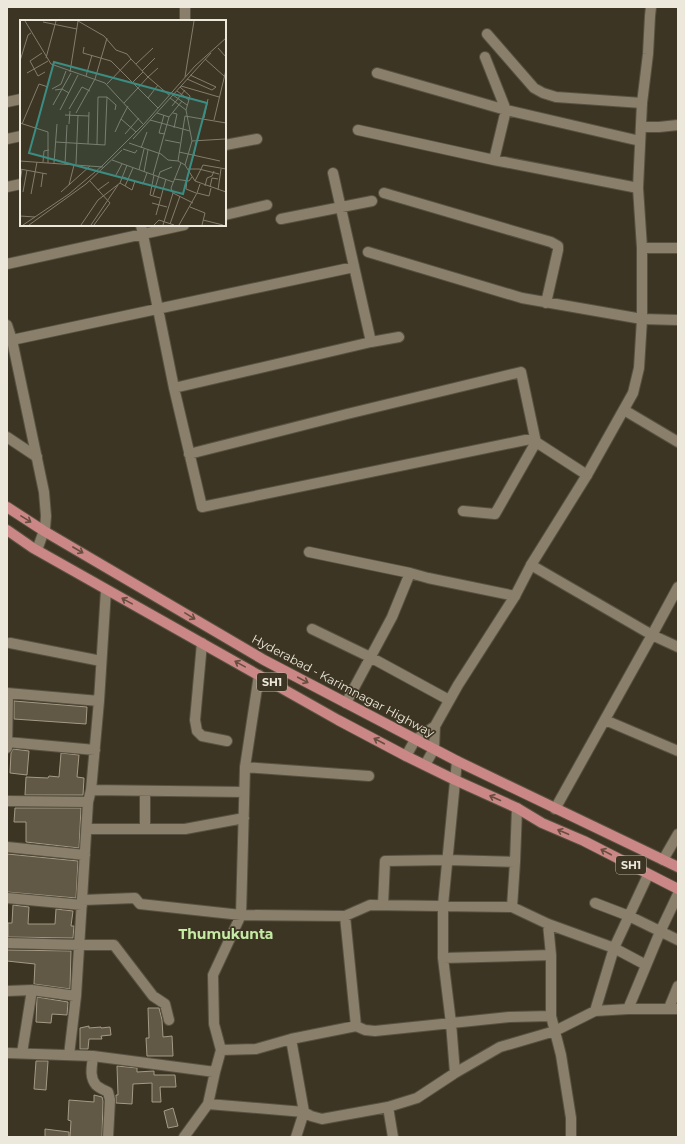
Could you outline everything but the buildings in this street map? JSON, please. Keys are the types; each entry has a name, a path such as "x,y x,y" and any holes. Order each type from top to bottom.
{"main road":[{"name":"Hyderabad - Karimnagar Highway","path":"7,507 44,531 264,660 415,740 555,809 678,867"},
{"name":"SH1","path":"7,530 37,550 106,590 338,720 406,756 517,808 542,823 584,841 648,875 678,888"}],"street":[{"path":"185,20 186,7"},
{"path":"425,765 434,749 435,726 449,700 515,596 531,565 587,475 633,393 639,368 642,319 642,248 638,188 642,103 648,54 651,7"},
{"path":"487,34 534,88 543,93 556,97 642,103"},
{"path":"485,57 506,110 494,160"},
{"path":"377,73 506,110 640,141"},
{"path":"7,102 20,99"},
{"path":"641,127 678,125"},
{"path":"358,130 494,160 638,188"},
{"path":"7,139 20,136"},
{"path":"226,146 257,140"},
{"path":"334,173 371,342"},
{"path":"7,186 20,184"},
{"path":"384,193 551,242 558,246 546,303"},
{"path":"282,219 372,200"},
{"path":"226,215 267,205"},
{"path":"7,264 142,230 176,226"},
{"path":"142,230 174,388 202,507 535,440 587,475"},
{"path":"642,248 678,248"},
{"path":"368,252 522,298 642,319 678,320"},
{"path":"12,340 354,267"},
{"path":"7,328 12,340 44,492 46,516 44,531 37,550"},
{"path":"174,388 371,342 399,337"},
{"path":"189,454 354,412 521,372 535,440 495,514 462,511"},
{"path":"624,410 678,442"},
{"path":"7,438 37,457"},
{"path":"309,552 515,596"},
{"path":"531,565 652,635 678,647"},
{"path":"346,703 392,617 410,573"},
{"path":"555,809 678,587"},
{"path":"68,1055 76,996 88,802 91,790 95,750 106,590"},
{"path":"312,629 370,657 449,700"},
{"path":"10,643 101,661"},
{"path":"202,643 195,720 197,731 202,736 227,741"},
{"path":"185,1137 208,1104 221,1050 214,1024 213,975 241,915 245,767 259,675"},
{"path":"95,750 7,744 8,693 99,701"},
{"path":"605,720 678,751"},
{"path":"406,756 415,740 435,726"},
{"path":"455,1073 451,1023 443,958 443,905 457,761"},
{"path":"245,767 370,776"},
{"path":"91,790 244,792"},
{"path":"145,791 146,828"},
{"path":"7,801 88,802"},
{"path":"512,907 517,808"},
{"path":"87,829 184,829 244,818"},
{"path":"663,860 678,834"},
{"path":"7,847 85,855"},
{"path":"383,905 385,860 515,862"},
{"path":"594,1011 614,948 648,875"},
{"path":"628,1009 660,932 678,894"},
{"path":"7,898 82,903 136,898 140,904 241,915 345,916 370,905 512,907 548,924 614,948 646,965"},
{"path":"595,902 629,916 678,940"},
{"path":"345,916 356,1026"},
{"path":"548,924 551,955 551,1016 561,1055 571,1118 571,1137"},
{"path":"7,943 114,945 152,996 165,1004 169,1020"},
{"path":"443,958 551,955"},
{"path":"208,1104 304,1112 322,1119 388,1107 417,1098 455,1073 500,1047 555,1031 594,1011 673,1008 678,986"},
{"path":"7,991 32,990 76,996"},
{"path":"22,1053 32,990"},
{"path":"221,1050 256,1049 292,1039 356,1026 365,1030 375,1031 509,1017 551,1016"},
{"path":"292,1039 304,1112 296,1137"},
{"path":"7,1053 93,1056 215,1072"},
{"path":"93,1056 91,1071 93,1079 97,1086 108,1092 110,1100 108,1137"},
{"path":"388,1107 393,1137"}],"district":[{"name":"Thumukunta","path":"226,934"}]}
